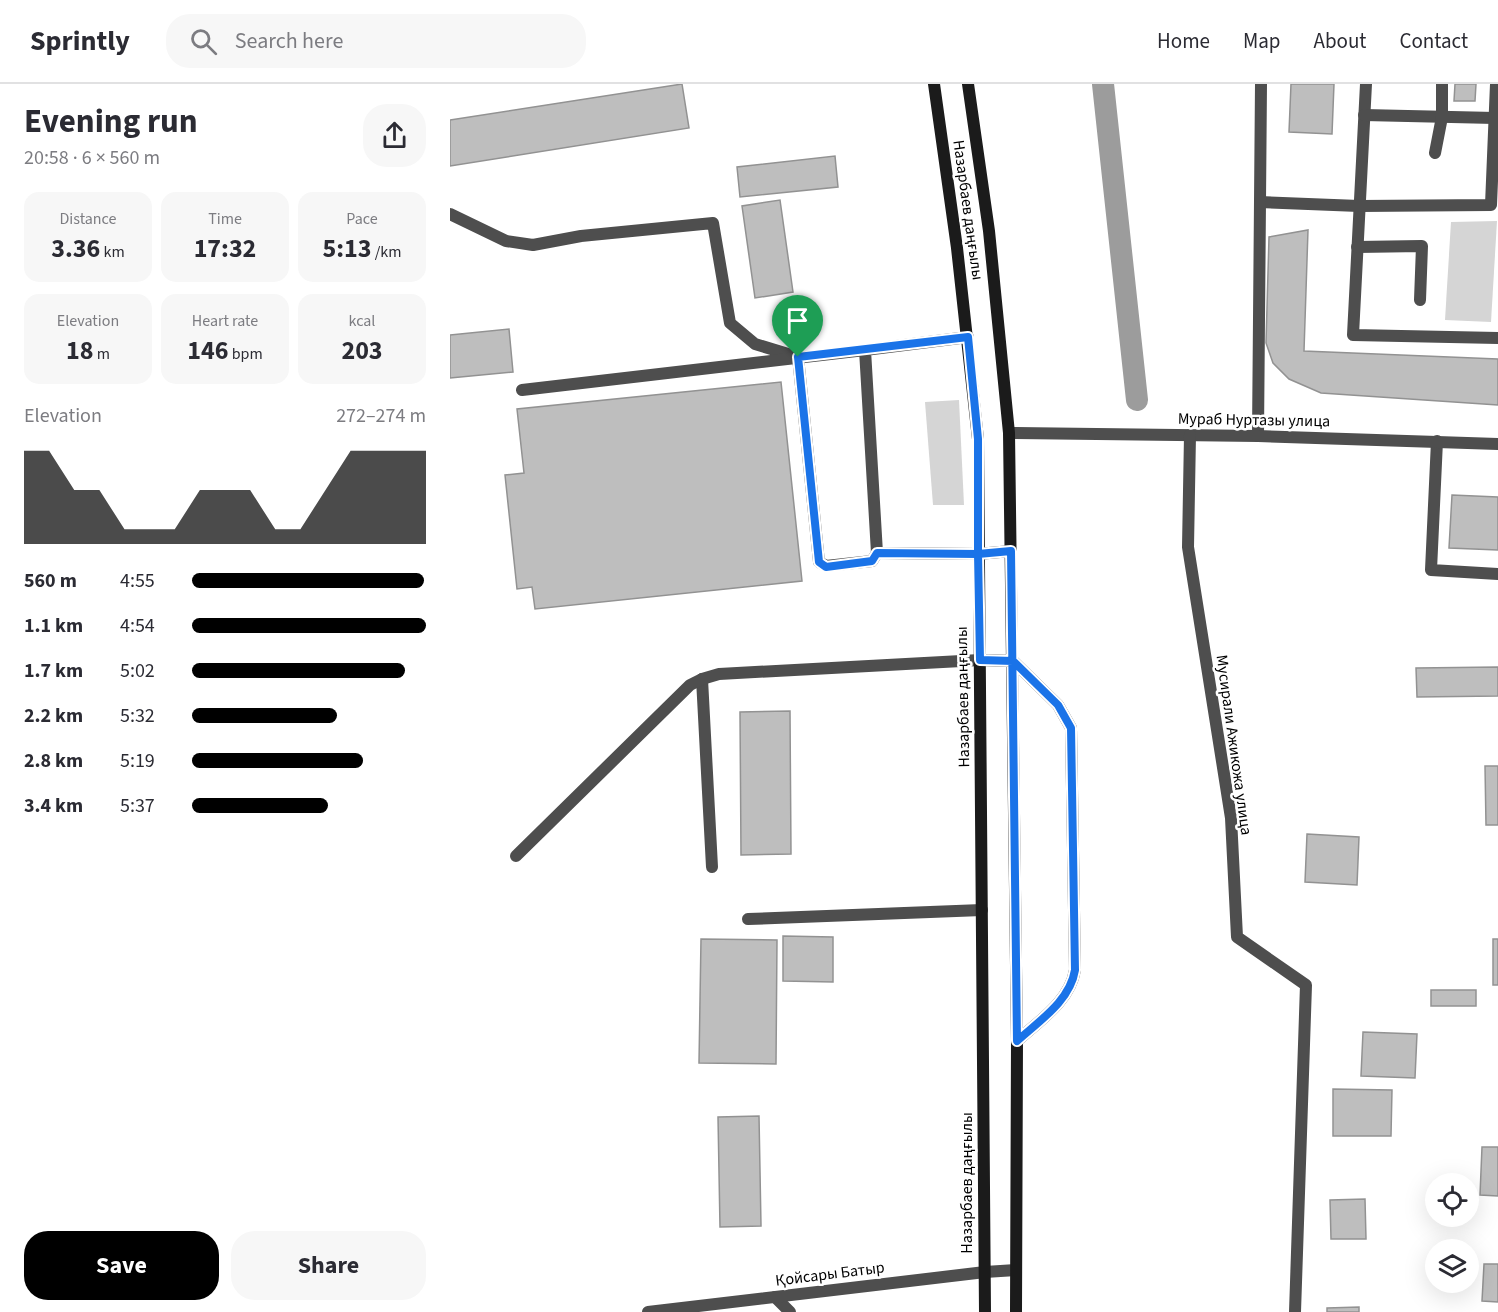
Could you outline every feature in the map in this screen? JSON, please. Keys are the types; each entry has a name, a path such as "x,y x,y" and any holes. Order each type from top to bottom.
{"main road":[{"name":"Назарбаев даңғылы","path":"934,84 957,248 978,439 985,1312"},
{"name":"Назарбаев даңғылы","path":"968,84 989,231 1009,433 1017,1041 1016,1312"},
{"path":"980,660 1013,661"}],"street":[{"path":"1258,436 1262,84"},
{"path":"1366,84 1353,335 1498,338"},
{"path":"1435,153 1442,117 1442,84"},
{"path":"1260,202 1359,206 1491,205 1496,84"},
{"path":"1364,115 1495,118"},
{"path":"450,214 506,241 532,245 581,236 713,223 730,323 755,344 798,357"},
{"path":"1356,247 1422,246 1420,300"},
{"path":"522,390 968,337"},
{"path":"798,357 819,562 826,567 872,561 877,553 865,350"},
{"name":"Мураб Нуртазы улица","path":"1009,433 1258,436 1498,444"},
{"name":"Мусирали Ажикожа улица","path":"1190,435 1188,547 1231,818 1237,937 1306,985 1295,1312"},
{"path":"1437,441 1431,570 1498,574"},
{"path":"877,553 978,554 1011,551"},
{"path":"516,855 690,685 702,679 719,674 980,660"},
{"path":"1013,661 1058,705 1071,728 1075,970 1073,981 1060,1001 1017,1041"},
{"path":"702,679 712,867"},
{"path":"748,919 982,910"},
{"name":"Қойсары Батыр","path":"648,1312 753,1306 775,1297 1016,1270"},
{"path":"775,1297 790,1312"}],"shaded area":[{"path":"1497,221 1491,322 1445,320 1451,222"},
{"path":"959,400 964,505 933,505 925,402"}],"building":[{"path":"682,84 689,128 450,166 450,120"},
{"path":"1291,84 1334,84 1332,134 1289,132"},
{"path":"1455,84 1476,84 1475,101 1454,101"},
{"path":"835,156 838,187 740,197 737,167"},
{"path":"780,200 793,292 755,298 742,206"},
{"path":"1308,230 1304,351 1498,359 1498,405 1321,393 1289,379 1273,363 1266,343 1269,237"},
{"path":"509,329 513,372 450,378 450,335"},
{"path":"781,382 802,581 535,609 532,587 517,589 505,475 524,473 517,409"},
{"path":"1452,495 1498,497 1498,550 1449,548"},
{"path":"1498,667 1498,696 1417,697 1416,668"},
{"path":"790,711 791,854 741,855 740,712"},
{"path":"1485,766 1498,766 1498,825 1486,825"},
{"path":"1307,834 1359,837 1357,885 1305,882"},
{"path":"783,936 833,937 833,982 783,981"},
{"path":"701,939 777,940 776,1064 699,1063"},
{"path":"1493,939 1498,939 1498,985 1493,985"},
{"path":"1431,990 1476,990 1476,1006 1431,1006"},
{"path":"1363,1032 1417,1034 1415,1078 1361,1076"},
{"path":"1333,1089 1392,1090 1391,1136 1333,1136"},
{"path":"759,1116 761,1226 720,1227 718,1117"},
{"path":"1482,1147 1498,1147 1498,1196 1480,1195"},
{"path":"1365,1199 1366,1239 1331,1239 1330,1200"},
{"path":"1484,1264 1498,1264 1498,1302 1482,1301"},
{"path":"1359,1307 1359,1312 1327,1312 1327,1308"}],"waterway":[{"path":"1103,84 1137,400"}],"route":[{"path":"798,357 819,562 826,567 872,561 877,553 893,552 978,554 980,660 1013,661 1058,705 1071,728 1075,970 1069,990 1017,1041 1013,661 1011,551 978,554 978,439 968,337 798,357"}]}
